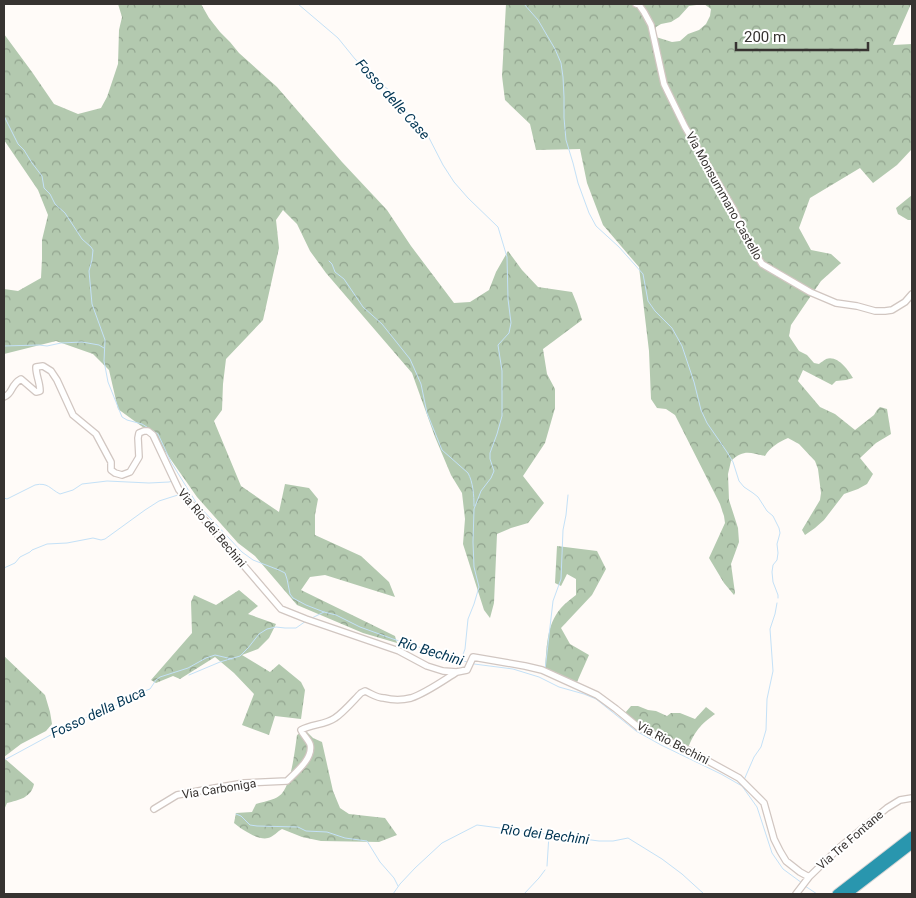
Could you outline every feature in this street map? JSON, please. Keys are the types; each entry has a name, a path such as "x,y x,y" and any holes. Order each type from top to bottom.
{"highway":[{"path":"837,894 912,836"},
{"path":"847,894 912,844"}],"street":[{"name":"Via Monsummano Castello","path":"636,4 639,5 651,25 664,84 685,126 734,210 744,235 762,264 810,292 836,303 875,311 892,310 905,302 912,294"},
{"name":"Via Rio dei Bechini","path":"4,397 8,395 15,382 21,379 36,392 40,391 36,367 43,366 57,380 73,415 96,434 111,462 111,470 115,473 122,475 130,472 139,458 138,438 140,433 148,431 152,435 163,454 179,490 281,609 306,620 399,651 427,666 443,671 457,672"},
{"name":"Via Rio Bechini","path":"457,672 467,670 473,657 542,670 596,695 616,708 638,727 690,751 731,773 739,778 764,803 774,839 780,851 786,860 800,872 805,881"},
{"name":"Via Carboniga","path":"154,809 177,796 193,792 244,783 286,781 304,764 310,752 310,745 301,730 308,726 335,719 365,691 376,697 411,698 457,672"},
{"name":"Via Tre Fontane","path":"796,894 805,881 840,847 887,808 900,800 912,798"}],"green space":[{"path":"118,4 201,4 220,32 239,53 277,87 342,162 387,210 411,246 454,303 470,302 489,290 496,272 508,251 538,287 572,292 582,320 543,349 547,374 555,389 555,408 545,443 523,476 544,503 528,523 497,534 494,603 490,618 484,610 463,544 465,519 462,493 451,475 435,437 412,373 326,273 310,251 297,224 283,210 276,220 279,248 263,320 226,359 222,410 214,421 241,486 279,512 285,484 309,488 318,499 315,515 315,535 361,556 389,582 395,597 325,575 310,577 301,590 395,636 397,643 363,633 297,605 255,556 238,543 197,497 167,454 144,428 118,409 109,370 93,354 56,341 4,354 4,289 18,291 41,278 42,240 48,215 38,190 4,140 4,34 54,104 78,114 101,108 107,97 118,64 119,30 122,17"},
{"path":"506,4 704,4 911,4 893,45 912,44 912,149 897,165 873,183 860,168 810,198 799,228 811,250 831,254 841,263 821,281 791,325 789,336 799,351 807,355 814,363 819,364 830,358 835,359 842,364 853,378 836,381 832,385 803,370 798,381 820,407 835,414 855,430 874,415 880,407 887,409 891,434 876,443 860,458 873,474 867,484 844,494 824,520 805,535 802,530 820,500 821,493 815,461 799,444 788,438 775,445 765,456 744,453 731,461 728,474 729,500 738,528 739,542 731,564 734,595 724,583 709,558 725,523 720,504 675,415 666,409 657,408 651,399 649,351 639,267 603,225 587,183 580,149 536,150 530,124 505,100 502,76","holes":["704,4 711,9 706,24 680,41 672,42 656,37 656,27 679,17 689,6"]},
{"path":"912,195 912,220 908,220 898,214 896,208"},
{"path":"557,546 597,551 606,569 592,595 561,628 570,644 589,655 577,682 545,669 548,637 552,622 563,606 576,595 576,579 567,574 561,586 555,583"},
{"path":"239,590 258,606 248,614 276,624 269,638 258,649 242,655 270,672 279,664 301,682 305,690 301,719 275,716 269,735 242,725 254,694 215,657 180,679 173,676 156,683 151,680 192,633 191,602 194,595 216,605"},
{"path":"4,656 45,695 52,724 46,731 21,744 4,757"},
{"path":"631,706 656,711 667,716 671,713 680,713 695,719 706,707 715,714 698,729 688,748 642,727 625,713"},
{"path":"305,730 313,738 322,742 333,791 340,808 349,814 385,818 397,835 379,842 321,841 302,837 282,829 268,838 260,838 250,834 234,823 236,813 252,812 256,804 274,799 283,792 292,768 297,735"},
{"path":"4,758 34,784 27,795 7,803 4,810"}],"waterway":[{"name":"Fosso delle Case","path":"298,4 338,38 355,59 389,90 407,113 426,132 454,182 498,227 507,257 508,299 511,323 509,333 498,345 502,371 502,416 490,453 494,471 481,491 474,509 474,567 479,587 468,619 465,649 461,660"},
{"path":"524,4 538,20 561,63 566,140 589,213 596,226 619,247 643,274 648,301 672,328 682,346 701,410 707,423 733,462 739,481 758,497 767,511 773,516 779,528 777,560 773,565 772,572 778,598"},
{"name":"Rio Bechini","path":"4,116 18,144 42,176 44,188 50,194 55,204 65,213 82,239 93,250 89,271 92,304 105,340 104,361 108,382 122,417 142,424 158,434 171,462 197,504 242,552 253,560 285,573 290,594 293,598 360,627 467,662"},
{"path":"329,261 335,272 344,279 363,307 382,324 410,359 421,384 427,413 442,450 470,477 474,506"},
{"path":"4,346 47,346 82,342 99,345 104,348"},
{"path":"4,498 7,499 39,484 46,485 60,494 73,490 82,484 107,481 149,483 173,481"},
{"path":"4,568 15,563 20,557 32,550 47,544 67,543 93,538 105,539 159,501 181,494"},
{"path":"545,670 553,601 561,579 563,530 568,495"},
{"path":"744,780 754,757 761,747 766,730 767,699 773,671 770,629 777,603"},
{"name":"Fosso della Buca","path":"312,618 324,612"},
{"name":"Fosso della Buca","path":"189,675 240,656 259,634 267,629 276,627 296,628 306,621"},
{"name":"Fosso della Buca","path":"4,760 58,731 72,721 96,715 131,696 150,689 160,677 188,668 215,655 232,659"},
{"name":"Rio Bechini","path":"474,664 513,669 596,699 636,731 742,786 757,807 772,853 783,869 802,883"},
{"path":"236,814 241,816 250,825 298,827 306,831 327,832 345,838 367,841 398,886"},
{"name":"Rio dei Bechini","path":"393,894 415,868 442,843 477,825 599,841 628,838 662,859 704,894"},
{"path":"547,866 549,835"},
{"path":"524,894 545,870"},
{"name":"Rio Bechini","path":"805,886 817,894"}]}
